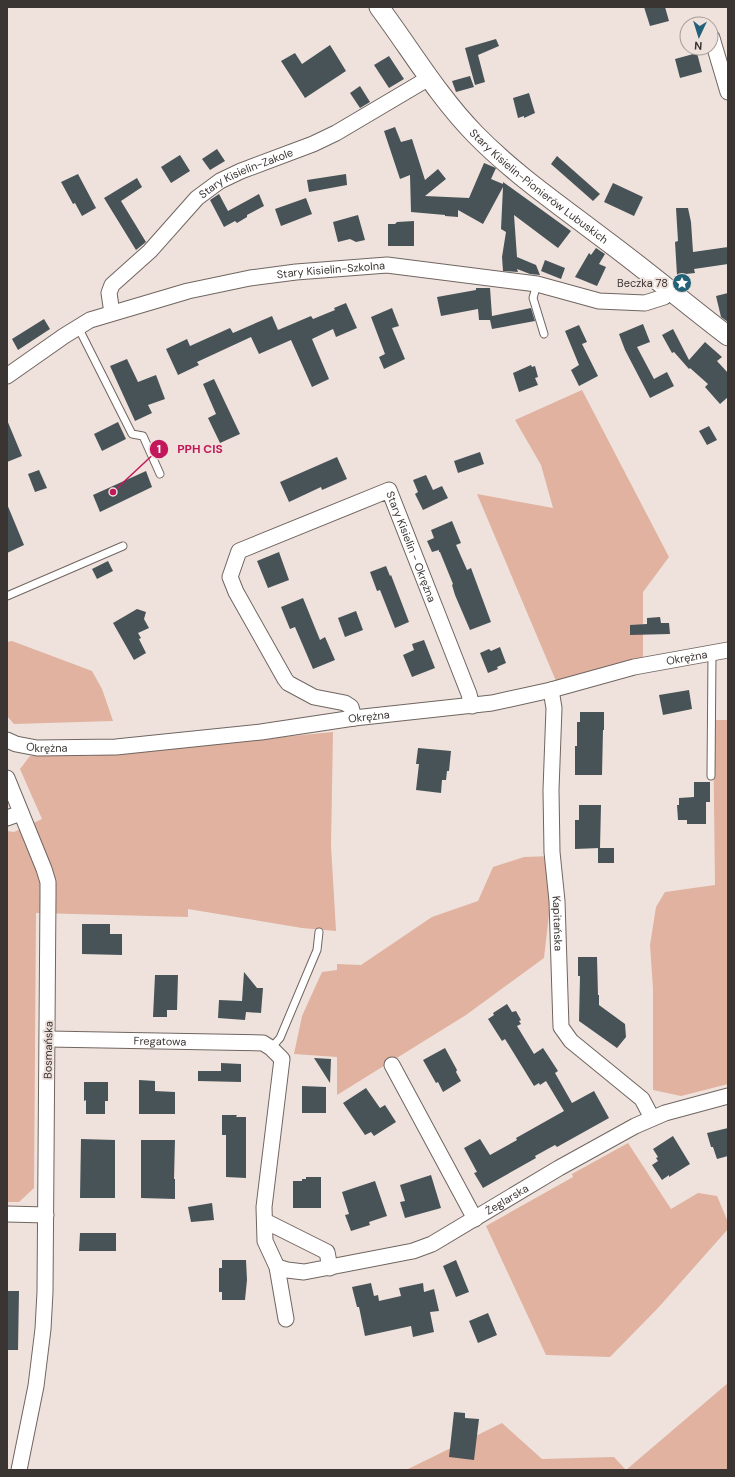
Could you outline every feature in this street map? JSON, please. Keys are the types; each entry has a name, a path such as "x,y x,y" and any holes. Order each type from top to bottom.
{"street":[{"name":"Stary Kisielin-Pionierów Lubuskich","path":"379,7 451,108 476,135 521,175 647,271 669,290 726,330"},
{"path":"717,56 728,92"},
{"name":"Stary Kisielin-Zakole","path":"112,313 109,293 112,285 150,251 197,198 220,181 241,171 314,144 336,133 429,78"},
{"name":"Stary Kisielin-Szkolna","path":"7,376 90,320 188,291 250,278 296,272 387,265 537,284 585,298 607,302 645,303 664,296 669,290"},
{"name":"Stary Kisielin - Okrężna","path":"354,718 351,707 345,703 314,697 285,680 236,592 230,577 239,551 389,490 470,694 472,706"},
{"name":"Okrężna","path":"7,740 16,744 37,748 116,747 261,732 354,718 472,706 551,690 634,667 728,650"},
{"name":"Kapitańska","path":"551,690 554,708 551,790 552,852 557,901 561,1027 571,1041 642,1099 652,1118"},
{"name":"Bosmańska","path":"7,778 14,816 44,869 48,882 45,1292 36,1386 19,1470"},
{"name":"Fregatowa","path":"48,1039 263,1043 271,1048"},
{"path":"271,1048 282,1059 264,1207 266,1241 277,1266 286,1319"},
{"path":"392,1065 475,1219"},
{"name":"Żeglarska","path":"277,1266 287,1270 304,1272 413,1251 432,1244 559,1168 652,1118 728,1096"},
{"path":"7,1214 46,1215"},
{"path":"265,1221 327,1252 330,1268"}],"lane":[{"path":"537,284 533,298 544,334"},
{"path":"78,327 132,434 143,436 160,474"},
{"path":"7,596 123,546"},
{"path":"712,653 712,776"},
{"path":"271,1048 280,1038 317,950 319,932"}],"shaded area":[{"path":"582,390 669,557 643,592 643,658 556,681 477,494 553,508 541,465 515,420"},
{"path":"12,641 92,671 102,689 113,721 14,724 7,716 7,642"},
{"path":"713,720 728,720 728,1084 681,1096 653,1090 653,989 650,945 656,907 665,892 715,885"},
{"path":"333,732 331,845 336,931 302,928 188,909 188,917 36,913 34,1188 19,1202 7,1202 7,831 14,832 42,819 20,769 30,756 90,756"},
{"path":"554,856 554,870 544,958 466,1015 337,1095 337,1057 294,1054 302,1016 322,972 337,970 337,964 361,965 432,917 478,901 493,867 524,857"},
{"path":"628,1143 671,1209 698,1193 717,1196 728,1222 728,1229 658,1308 610,1357 546,1355 486,1226 573,1177 572,1174"},
{"path":"728,1383 728,1470 626,1470"},
{"path":"502,1423 542,1459 614,1457 626,1470 406,1470"}],"building":[{"path":"644,7 665,7 669,21 650,26"},
{"path":"496,39 499,46 478,55 485,82 475,85 465,48"},
{"path":"330,45 346,71 305,98 281,61 295,53 302,64"},
{"path":"389,56 404,79 389,88 374,65"},
{"path":"686,56 698,56 702,72 680,78 675,59"},
{"path":"470,76 474,87 456,92 452,81"},
{"path":"360,86 370,102 360,108 350,93"},
{"path":"529,93 535,113 524,118 524,116 518,118 513,98"},
{"path":"395,127 401,142 412,139 425,180 438,169 446,179 425,196 469,198 484,163 496,168 491,179 503,184 503,182 571,231 558,248 514,215 517,257 536,265 540,275 530,274 517,269 518,272 503,271 502,257 506,232 501,229 503,187 483,224 458,210 458,217 411,212 410,175 400,179 384,131"},
{"path":"217,149 225,161 210,170 202,159"},
{"path":"180,155 190,171 171,183 161,167"},
{"path":"557,156 600,194 593,201 551,164"},
{"path":"78,174 96,208 82,216 75,203 73,204 61,182"},
{"path":"346,174 347,185 309,192 307,180"},
{"path":"137,178 142,187 121,201 146,242 136,250 104,198"},
{"path":"613,183 643,197 634,216 604,202"},
{"path":"219,194 228,211 259,194 264,206 247,215 247,217 237,223 235,221 224,227 210,200"},
{"path":"306,198 312,214 281,226 275,209"},
{"path":"676,208 688,208 691,222 693,252 728,247 728,264 694,269 695,273 677,275 675,242 678,241"},
{"path":"358,215 365,240 356,242 350,239 338,242 333,222"},
{"path":"414,221 414,246 388,246 388,224"},
{"path":"596,248 605,254 599,264 606,267 597,286 575,277 589,253 591,255"},
{"path":"545,260 565,268 561,279 541,271"},
{"path":"476,288 490,288 492,316 531,308 535,321 492,329 490,320 479,320 478,309 441,316 437,297 476,290"},
{"path":"728,293 728,322 721,317 716,296"},
{"path":"346,303 357,328 336,337 333,329 312,339 329,379 312,387 291,340 259,354 251,337 197,362 199,365 178,375 166,349 187,339 190,346 230,328 233,333 272,316 278,330 311,316 313,319 335,310 334,308"},
{"path":"392,308 399,326 392,328 405,359 384,369 379,357 385,354 371,317"},
{"path":"44,319 50,329 18,350 12,339"},
{"path":"643,324 650,342 637,347 654,379 667,372 674,386 650,398 625,350 619,334"},
{"path":"579,325 587,342 582,344 598,376 579,386 571,370 579,365 565,331"},
{"path":"673,329 689,360 705,342 722,357 717,361 728,373 728,397 720,404 705,387 708,384 690,368 689,369 674,352 672,353 662,335"},
{"path":"127,359 138,382 156,375 165,399 148,405 152,413 135,421 110,366"},
{"path":"531,365 532,367 535,366 538,377 535,378 538,385 519,392 513,373"},
{"path":"214,379 240,434 220,443 208,418 216,414 203,384"},
{"path":"7,420 22,456 7,462"},
{"path":"118,422 126,439 102,451 94,434"},
{"path":"709,426 717,440 707,445 699,431"},
{"path":"480,452 484,464 458,473 454,461"},
{"path":"337,457 347,479 322,490 321,487 289,502 280,482"},
{"path":"39,470 47,488 35,492 28,474"},
{"path":"146,471 152,487 100,512 93,495"},
{"path":"426,475 433,490 442,486 448,498 423,510 415,494 418,492 413,480"},
{"path":"7,504 24,545 7,553"},
{"path":"452,521 461,543 456,545 467,570 471,568 491,622 470,630 455,595 453,584 440,552 439,550 432,552 427,541 434,538 431,530"},
{"path":"279,552 289,580 268,588 257,561"},
{"path":"108,561 113,571 97,579 92,569"},
{"path":"386,566 390,576 391,575 409,622 395,628 380,590 377,591 370,572"},
{"path":"303,598 320,640 325,637 335,660 313,669 295,627 290,629 281,607"},
{"path":"137,609 146,612 144,619 149,628 138,633 141,638 139,639 146,653 134,660 113,623"},
{"path":"356,611 363,630 345,637 338,618"},
{"path":"660,617 661,623 669,623 670,634 630,635 630,625 647,624 647,618"},
{"path":"424,640 435,668 412,677 403,655 414,650 412,644"},
{"path":"500,647 506,663 497,667 498,669 488,673 480,653 489,649 491,651"},
{"path":"689,690 692,709 663,715 659,695"},
{"path":"580,712 604,712 602,775 575,775 575,746 577,746 577,722 580,722"},
{"path":"418,748 451,751 449,771 447,771 446,780 442,780 441,793 416,790 419,764 416,764"},
{"path":"694,782 710,782 710,802 706,802 706,824 687,824 687,820 678,820 677,805 679,805 679,798 694,797"},
{"path":"579,805 601,805 600,848 575,849 575,820 579,820"},
{"path":"598,848 614,848 614,863 598,863"},
{"path":"82,924 110,924 110,934 122,934 122,955 82,954"},
{"path":"578,957 597,957 599,1005 625,1024 626,1037 617,1048 579,1021 580,976 578,976"},
{"path":"244,972 257,988 263,988 261,1013 246,1012 245,1020 218,1018 219,1000 242,1001"},
{"path":"155,975 178,975 177,1010 167,1010 167,1017 153,1017"},
{"path":"507,1004 512,1012 516,1011 521,1020 519,1021 521,1024 517,1026 534,1054 543,1048 558,1071 555,1073 572,1103 594,1091 609,1118 557,1147 555,1145 535,1156 536,1158 483,1188 474,1173 477,1172 464,1148 480,1139 490,1155 517,1140 516,1138 564,1111 546,1081 540,1085 539,1083 534,1086 505,1039 502,1041 488,1019 494,1015 493,1013"},
{"path":"445,1048 461,1081 443,1092 423,1060"},
{"path":"314,1058 331,1059 330,1083"},
{"path":"221,1063 241,1064 241,1082 198,1081 198,1071 221,1071"},
{"path":"139,1080 155,1081 155,1091 175,1092 175,1114 139,1114"},
{"path":"84,1082 108,1082 108,1101 105,1101 105,1114 86,1114"},
{"path":"302,1086 326,1087 326,1113 302,1113"},
{"path":"366,1088 380,1108 385,1105 396,1122 374,1136 371,1132 365,1135 343,1103"},
{"path":"222,1115 237,1115 236,1117 246,1117 246,1178 226,1177 226,1135 222,1135"},
{"path":"728,1128 728,1156 717,1159 713,1147 711,1147 707,1133"},
{"path":"673,1136 690,1164 662,1180 652,1165 658,1161 656,1158 658,1157 653,1149"},
{"path":"81,1139 115,1140 115,1198 80,1198"},
{"path":"141,1140 175,1140 175,1199 141,1198"},
{"path":"431,1175 441,1208 405,1218 400,1202 405,1201 400,1185"},
{"path":"306,1177 321,1177 321,1208 293,1208 293,1181 302,1181 302,1179 306,1179"},
{"path":"375,1181 387,1216 369,1222 370,1225 351,1231 345,1215 349,1214 342,1192"},
{"path":"212,1203 214,1220 191,1222 188,1207"},
{"path":"80,1233 116,1233 116,1251 79,1251"},
{"path":"222,1260 246,1260 247,1280 245,1300 222,1300 222,1292 219,1292 219,1268 222,1268"},
{"path":"456,1260 469,1292 456,1297 443,1266"},
{"path":"371,1283 374,1296 378,1295 379,1301 401,1296 399,1288 423,1283 424,1292 434,1289 439,1311 430,1312 434,1332 413,1337 411,1326 365,1336 359,1307 357,1307 352,1287"},
{"path":"7,1291 19,1291 18,1350 7,1350"},
{"path":"488,1313 497,1335 478,1343 469,1321"},
{"path":"454,1412 465,1413 465,1418 479,1419 474,1460 449,1457"}],"place":[{"name":"Beczka 78","path":"682,283"},
{"name":"PPH CIS","path":"113,492"}]}
